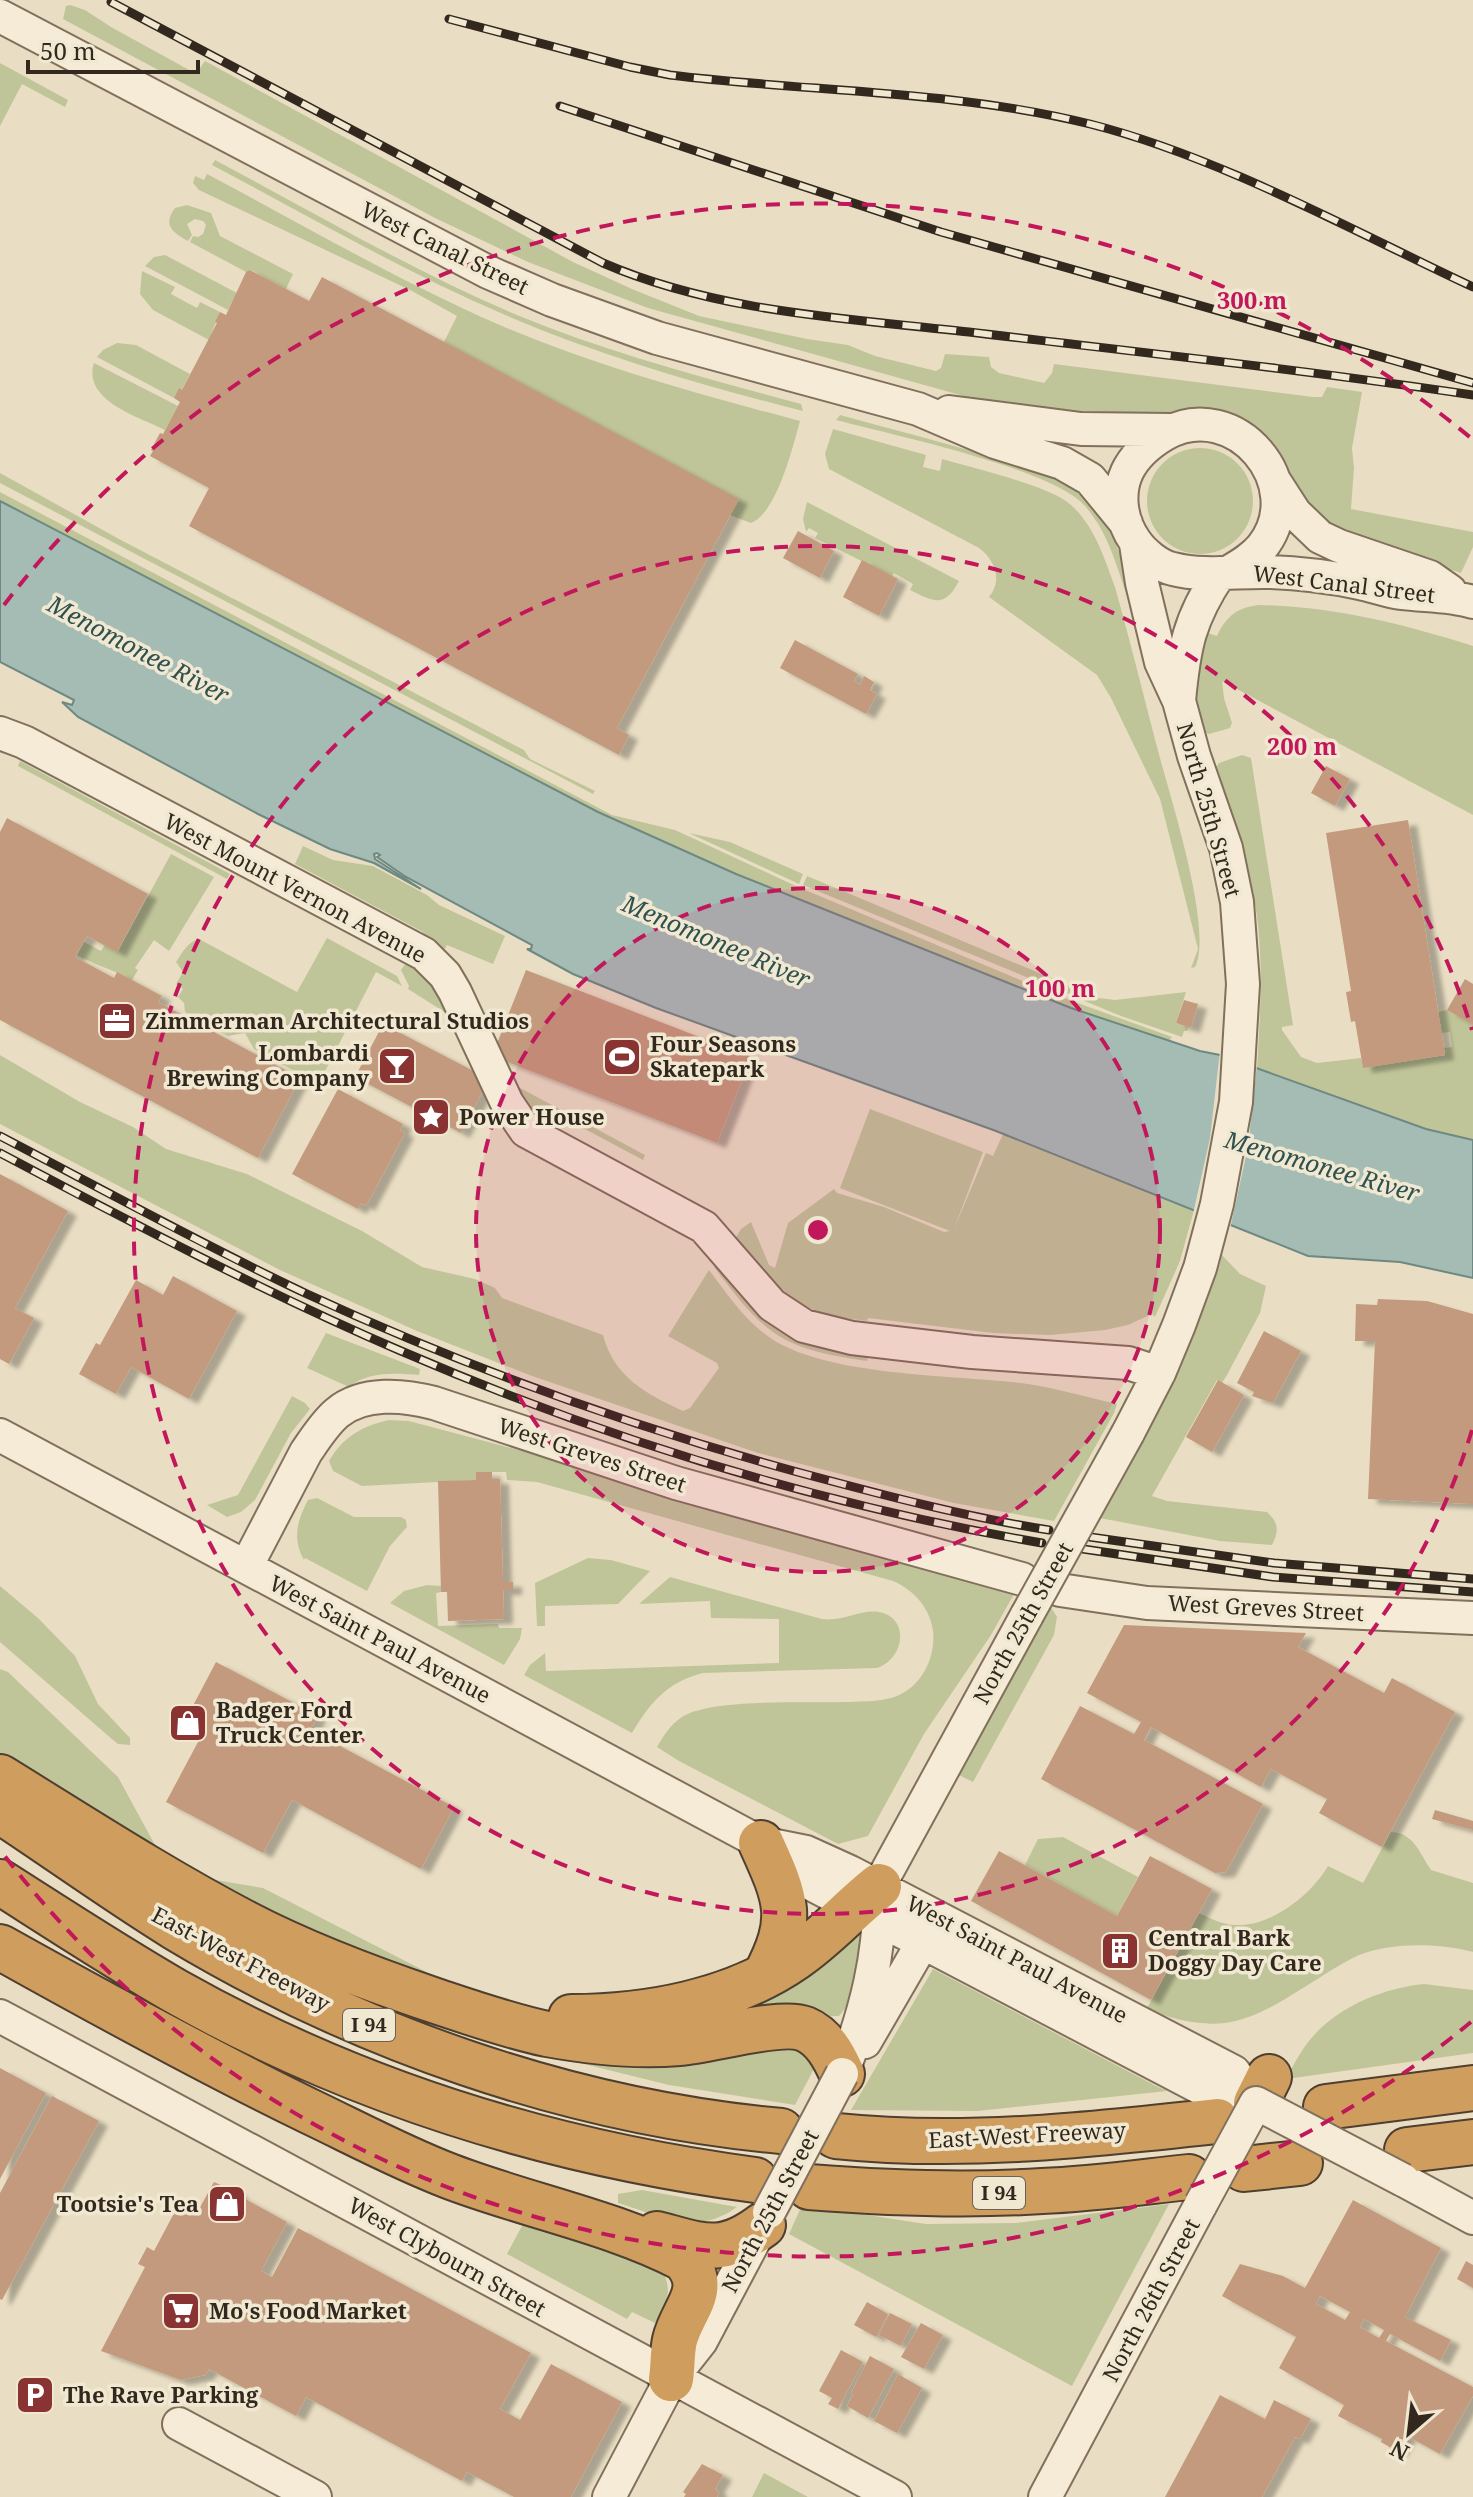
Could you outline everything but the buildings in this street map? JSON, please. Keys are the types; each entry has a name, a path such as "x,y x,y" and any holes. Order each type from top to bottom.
{"highway":[{"path":"0,1777 246,1924 358,1974 541,2033 622,2045 694,2042 776,2026 794,2026 807,2029 826,2045 842,2074"},
{"name":"East-West Freeway","path":"0,1811 174,1927 292,1990 367,2024 435,2051 560,2090 688,2118 781,2131"},
{"path":"761,1843 784,1898 785,1913 783,1935 765,1976"},
{"name":"I 94","path":"0,1882 176,1991 292,2050 368,2083 443,2110 569,2146 653,2164 762,2205"},
{"path":"433,2000 522,2015 596,2017 652,2011 699,2000 765,1976 871,1904"},
{"path":"0,1947 244,2080 384,2148 448,2176 520,2202 588,2221 684,2259 694,2271 697,2283 675,2340 671,2379"},
{"path":"1326,2107 1473,2088"},
{"name":"East-West Freeway","path":"836,2136 914,2141 1089,2136 1207,2104"},
{"path":"1405,2165 1473,2142"},
{"path":"1244,2169 1300,2163"},
{"name":"I 94","path":"809,2187 980,2194 1195,2190"},
{"path":"588,2221 721,2247 738,2241 762,2205"}],"street":[{"name":"West Canal Street","path":"0,16 454,256 529,290 657,338 918,409 995,442 1077,470 1099,487 1131,534"},
{"name":"West Canal Street","path":"918,409 1001,417 1056,427 1172,430"},
{"path":"1197,425 1212,425 1239,434 1261,454 1272,477 1277,503 1271,533 1253,556 1224,573 1175,570 1164,566 1131,534 1120,499 1131,464 1153,441 1172,430 1197,425"},
{"name":"West Canal Street","path":"1272,477 1295,513 1320,537 1430,577 1466,600"},
{"name":"North 25th Street","path":"609,2497 671,2379 701,2341 762,2205 842,2074 865,2008 871,1904 1128,1433 1159,1373 1200,1268 1231,1138 1243,1021 1242,949 1226,848 1194,756 1179,701 1161,662 1131,534"},
{"name":"West Canal Street","path":"1224,573 1271,572 1313,576 1400,593 1466,600"},
{"name":"North 25th Street","path":"1179,701 1185,647 1192,623 1224,573"},
{"name":"West Mount Vernon Avenue","path":"0,733 37,749 424,954 445,975 455,992 507,1103 526,1131 704,1227 772,1305 804,1326 852,1338 942,1349 1128,1363 1159,1373"},
{"name":"West Greves Street","path":"246,1567 306,1452 337,1412 356,1401 384,1396 434,1403 676,1483 1022,1579"},
{"name":"West Saint Paul Avenue","path":"0,1435 761,1843 806,1852 923,1942 1207,2104 1255,2087"},
{"name":"West Greves Street","path":"1060,1590 1147,1603 1473,1618"},
{"name":"West Saint Paul Avenue","path":"871,1904 1234,2072 1255,2087 1405,2165 1473,2218"},
{"path":"842,2074 876,2027 923,1942"},
{"name":"West Clybourn Street","path":"0,2016 895,2497"},
{"name":"North 26th Street","path":"1045,2497 1195,2190 1255,2087"},
{"path":"179,2424 315,2497"}],"green space":[{"path":"66,6 85,10 191,71 198,71 205,61 573,262 699,316 848,345 875,356 936,371 941,368 945,354 989,357 991,367 999,373 1044,383 1052,373 1054,364 1313,397 1322,397 1327,387 1362,392 1352,448 1351,509 1473,532 1473,547 1461,573 1361,539 1330,525 1305,499 1272,444 1250,424 1232,415 1200,409 1163,415 1095,417 978,400 648,308 528,262 435,218 63,19"},
{"path":"0,63 68,100 65,107 22,84 0,126"},
{"path":"215,160 402,261 517,315 622,353 801,404 803,411 651,368 503,314 429,280 320,223 212,165"},
{"path":"207,174 409,282 516,332 636,375 800,421 783,478 769,506 751,523 730,515 444,342 457,316 412,291 199,190 193,183 195,176 204,180"},
{"path":"187,205 211,213 220,236 293,274 286,289 190,242 193,236 203,234 206,225 203,221 195,219 187,224 192,235 188,241 174,232 169,224 171,214 175,208"},
{"path":"165,255 237,293 228,310 145,266 154,257"},
{"path":"142,271 175,287 171,294 197,308 200,302 220,312 209,340 153,310 140,294"},
{"path":"117,343 136,345 190,374 182,390 179,389 174,398 97,357"},
{"path":"94,363 178,406 165,430 128,413 105,397 97,388 93,376"},
{"path":"840,415 1033,469 1070,484 1091,501 1110,529 1122,561 1133,610 1101,529 1084,505 1067,492 1040,478 968,454 836,420"},
{"path":"833,429 926,455 923,467 940,471 942,459 1024,483 1066,501 1084,519 1115,587 1188,861 1199,924 1199,949 1195,967 1191,968 1198,949 1160,799 1097,675 989,597 996,584 995,571 989,558 979,548 829,469 825,454"},
{"path":"1200,448 1220,452 1238,463 1249,481 1253,501 1249,521 1238,539 1220,550 1200,554 1180,550 1162,539 1151,521 1147,501 1151,481 1162,463 1180,452"},
{"path":"0,473 119,539 524,750 530,759 595,791 593,794 0,483"},
{"path":"0,492 612,815 675,830 798,887 1061,997 1172,1037 1164,1050 795,897 759,895 0,501"},
{"path":"807,502 959,581 954,590 944,599 932,600 910,590 913,584 894,573 892,576 815,538 818,533 809,528 806,532 803,519"},
{"path":"1258,605 1313,609 1367,618 1473,646 1473,815 1222,681 1232,723 1230,728 1209,734 1203,732 1195,699 1201,631 1217,636 1233,614"},
{"path":"1242,755 1251,758 1293,1025 1282,1027 1282,1030 1301,1057 1317,1063 1361,1058 1363,1067 1445,1055 1444,1048 1452,1047 1450,1032 1441,1033 1438,1012 1447,1010 1473,1025 1473,1140 1426,1129 1257,1069 1261,969 1256,910 1244,856 1215,769 1219,763"},
{"path":"20,761 230,874 227,879 18,766"},
{"path":"689,833 730,842 803,874 799,884"},
{"path":"303,846 333,860 373,866 427,895 439,905 505,936 493,964 447,945 442,954 421,937 423,932 295,864"},
{"path":"171,854 214,877 169,951 154,940 135,968 138,970 132,980 77,955 84,942 101,951 105,945 118,951"},
{"path":"807,876 1099,998 1115,1000 1186,992 1176,1023 1188,1027 1187,1031 1182,1037 1121,1016 803,885"},
{"path":"327,938 397,976 402,986 376,972 320,1081 315,1074 298,1073 254,1049 245,1033 228,1036 185,1012 184,1003 178,997 183,989 176,984 183,972 176,962 195,940 199,939 297,992"},
{"path":"408,960 432,981 454,1018 408,989 401,970"},
{"path":"0,1055 80,1102 133,1127 166,1149 247,1174 362,1231 422,1267 475,1279 495,1288 502,1298 603,1335 608,1350 623,1373 644,1391 683,1411 690,1408 719,1368 717,1363 668,1336 709,1270 756,1326 775,1341 800,1353 860,1368 1033,1385 1117,1404 1054,1521 954,1503 758,1453 532,1376 417,1331 280,1270 0,1124"},
{"path":"509,1082 645,1155 643,1160 568,1120 551,1129 538,1121"},
{"path":"870,1109 983,1152 954,1229 986,1153 993,1156 1003,1134 1194,1210 1180,1261 1155,1317 1152,1314 1128,1325 1105,1330 1050,1335 993,1333 837,1317 805,1306 779,1288 735,1239 741,1229 751,1222 769,1265 775,1268 788,1223 834,1189 837,1193 884,1207 944,1232 950,1231 840,1188"},
{"path":"1222,1255 1240,1274 1266,1286 1260,1313 1227,1375 1222,1383 1217,1380 1152,1496 1167,1501 1267,1512 1277,1527 1272,1545 1220,1541 1100,1518 1184,1357"},
{"path":"718,1264 751,1305 780,1331 816,1346 868,1357 867,1361 814,1351 777,1335 747,1309 714,1267"},
{"path":"326,1333 420,1369 419,1375 373,1376 349,1387 307,1368"},
{"path":"292,1396 310,1409 291,1433 255,1500 241,1512 227,1517 207,1505 238,1495"},
{"path":"389,1420 409,1421 545,1457 713,1510 1014,1594 991,1635 924,1734 868,1836 838,1844 657,1747 679,1719 705,1709 745,1704 873,1701 906,1691 926,1670 933,1641 925,1607 908,1589 893,1581 537,1482 507,1480 506,1472 492,1472 476,1480 362,1486 333,1471 329,1461 347,1439 362,1429"},
{"path":"317,1498 354,1517 401,1517 406,1520 407,1527 390,1546 367,1591 304,1560 297,1537 299,1522 308,1500"},
{"path":"588,1558 611,1560 650,1571 618,1604 545,1606 545,1626 537,1626 535,1583"},
{"path":"670,1577 822,1619 837,1619 865,1612 889,1615 899,1630 898,1648 886,1663 877,1668 703,1673 690,1677 661,1695 632,1733 524,1675 530,1665 545,1653 546,1671 779,1663 779,1619 711,1618 710,1601 639,1604"},
{"path":"427,1585 441,1586 441,1592 436,1593 438,1626 498,1624 499,1628 522,1628 520,1639 504,1665 390,1603 404,1591"},
{"path":"0,1586 38,1618 75,1656 98,1704 130,1738 130,1745 118,1744 0,1642"},
{"path":"1050,1606 1057,1617 1054,1635 973,1782 959,1775"},
{"path":"0,1669 8,1672 118,1777 155,1845 209,1879 263,1888 450,1984 348,1959 0,1763"},
{"path":"1391,1832 1411,1840 1431,1870 1473,1883 1473,1952 1415,1945 1370,1951 1343,1963 1266,2010 1225,2023 1195,2022 1146,2010 1199,1913 1230,1925 1262,1921 1301,1898 1328,1866 1363,1883"},
{"path":"1063,1837 1138,1877 1117,1916 1025,1865 1038,1839"},
{"path":"853,1927 864,1933 852,2000 839,2016 683,2020"},
{"path":"933,1969 1167,2091 977,2111 851,2110"},
{"path":"1424,1984 1473,1990 1473,2053 1286,2079 1306,2045 1320,2029 1346,2009 1377,1995"},
{"path":"794,2044 816,2065 795,2105 669,2085 515,2047"},
{"path":"642,2190 737,2207 707,2221 692,2222 664,2218 618,2203 618,2194"},
{"path":"1169,2204 1072,2386 789,2234 802,2205 926,2224 1015,2223"},
{"path":"524,2222 660,2266 667,2281 668,2295 655,2323 632,2312 627,2319 507,2254"},
{"path":"764,2473 808,2497 752,2497"}],"water":[{"name":"Menomonee River","path":"0,501 598,812 736,874 1071,1008 1220,1055 1426,1129 1473,1140 1473,1278 1400,1262 1308,1256 996,1131 656,1008 573,974 527,949 531,949 532,945 406,877 377,857 380,855 377,853 374,854 375,859 421,889 374,863 330,849 258,814 78,717 62,702 72,705 74,700 0,662"}],"pier":[{"path":"1220,1051 1257,1065 1248,1147 1230,1229 1193,1214 1210,1138"}],"railway":[{"path":"111,2 603,263 692,293 783,311 1347,377 1473,395"},
{"path":"449,19 670,75 986,104 1090,124 1188,155 1236,175 1473,287"},
{"path":"560,106 941,232 1473,383"},
{"path":"0,1136 307,1294 550,1394 675,1436 832,1481 925,1505 1049,1530"},
{"path":"0,1153 299,1305 401,1351 556,1413 716,1466 797,1489 1042,1543"},
{"path":"1090,1537 1274,1563 1473,1579"},
{"path":"1083,1549 1273,1577 1473,1592"}],"place":[{"name":"Zimmerman Architectural Studios","path":"117,1021"},
{"name":"Four Seasons Skatepark","path":"622,1057"},
{"name":"Lombardi Brewing Company","path":"397,1066"},
{"name":"Power House","path":"431,1117"},
{"name":"Badger Ford Truck Center","path":"188,1723"},
{"name":"Central Bark Doggy Day Care","path":"1120,1951"},
{"name":"Tootsie's Tea","path":"227,2204"},
{"name":"Mo's Food Market","path":"181,2311"},
{"name":"The Rave Parking","path":"35,2395"}]}
